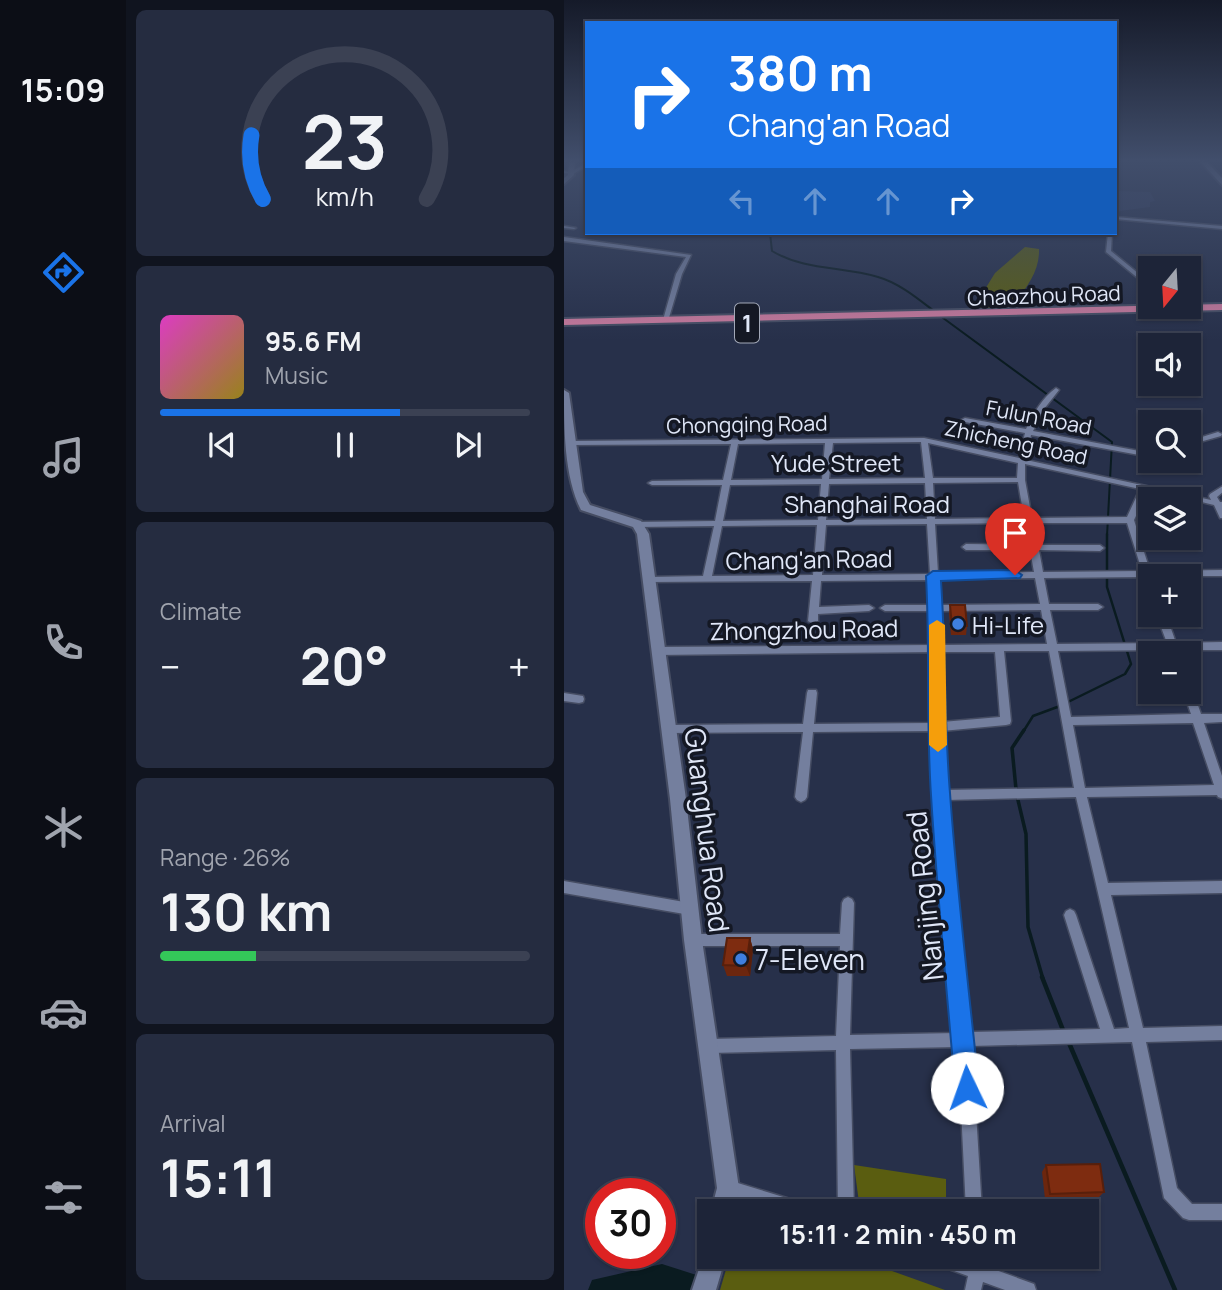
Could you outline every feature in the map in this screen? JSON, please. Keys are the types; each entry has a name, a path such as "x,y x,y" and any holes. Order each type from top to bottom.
{"main road":[{"name":"Chaozhou Road","path":"1201,310 1223,310"},
{"name":"Chaozhou Road","path":"926,319 1138,311"},
{"name":"1","path":"564,324 666,320 926,319"},
{"name":"1","path":"564,324 926,319"}],"street":[{"path":"1139,220 1223,228"},
{"path":"564,227 574,228"},
{"path":"1110,235 1108,251 1138,276"},
{"path":"564,239 689,256 679,274 666,320"},
{"path":"1054,391 1045,399 1028,432 1020,460 1021,480 1080,791 1137,1034 1170,1192 1189,1212 1223,1212"},
{"path":"564,393 577,492 585,506 637,524"},
{"name":"Fulun Road","path":"965,420 1138,453"},
{"path":"1201,439 1218,434"},
{"name":"Chongqing Road","path":"572,443 924,440"},
{"name":"Zhicheng Road","path":"924,440 1141,487"},
{"name":"Nanjing Road","path":"924,440 929,480 938,648 940,795 965,1039 973,1199"},
{"path":"829,441 813,616 870,608"},
{"path":"707,579 736,442"},
{"name":"Yude Street","path":"652,483 1021,480"},
{"path":"1223,488 1213,496 1223,516"},
{"name":"Zhicheng Road","path":"1201,500 1219,504"},
{"path":"1138,503 1130,520 1144,564"},
{"name":"Shanghai Road","path":"637,524 1130,520"},
{"name":"Guanghua Road","path":"637,524 643,534 650,580 693,940 728,1188 726,1199"},
{"path":"966,547 1100,548"},
{"name":"Chang'an Road","path":"1201,573 1223,573"},
{"name":"Chang'an Road","path":"650,580 1138,574"},
{"path":"885,608 1098,607"},
{"path":"1201,648 1223,646"},
{"path":"667,729 937,727 1006,721 999,647"},
{"name":"Zhongzhou Road","path":"657,651 1138,647"},
{"path":"801,797 812,693"},
{"path":"564,697 579,699"},
{"path":"940,795 1080,791 1222,792 1193,704"},
{"path":"1067,718 1223,718"},
{"path":"564,887 690,909"},
{"path":"1103,889 1223,887"},
{"path":"846,1199 843,1041 849,903"},
{"path":"1070,915 1109,1035"},
{"path":"693,940 847,940"},
{"path":"710,1046 1044,1035 1223,1033"},
{"path":"728,1188 764,1199"},
{"path":"705,1290 711,1269"},
{"path":"973,1290 976,1269"},
{"path":"987,1269 1028,1290"}],"shaded area":[{"path":"1025,247 1039,249 1039,258 1030,282 1010,310 971,312 995,273"},
{"path":"854,1165 946,1179 946,1199 859,1199"},
{"path":"726,1269 886,1269 945,1290 720,1290"}],"building":[{"path":"950,605 965,605 967,626 952,626"},
{"path":"727,938 750,938 746,966 723,965"},
{"path":"1100,1164 1104,1192 1050,1194 1046,1165"}],"waterway":[{"path":"770,235 772,251 798,262 886,280 907,291 934,311"},
{"path":"939,315 1112,442 1107,536"},
{"path":"1066,703 1125,674 1131,664 1107,587 1107,536"},
{"path":"1023,732 1033,716 1060,706"},
{"path":"1016,789 1012,748 1024,730"},
{"path":"1017,796 1026,834 1028,927 1043,979"},
{"path":"1042,977 1063,1030"},
{"path":"1069,1043 1175,1290"},
{"path":"602,1290 662,1278 702,1290"}],"slow traffic":[{"path":"937,625 938,745"}],"place":[{"name":"Hi-Life","path":"958,624"},
{"name":"7-Eleven","path":"741,959"}],"route":[{"path":"967,1088 965,1039 940,795 938,648 933,576 1015,575"}]}
